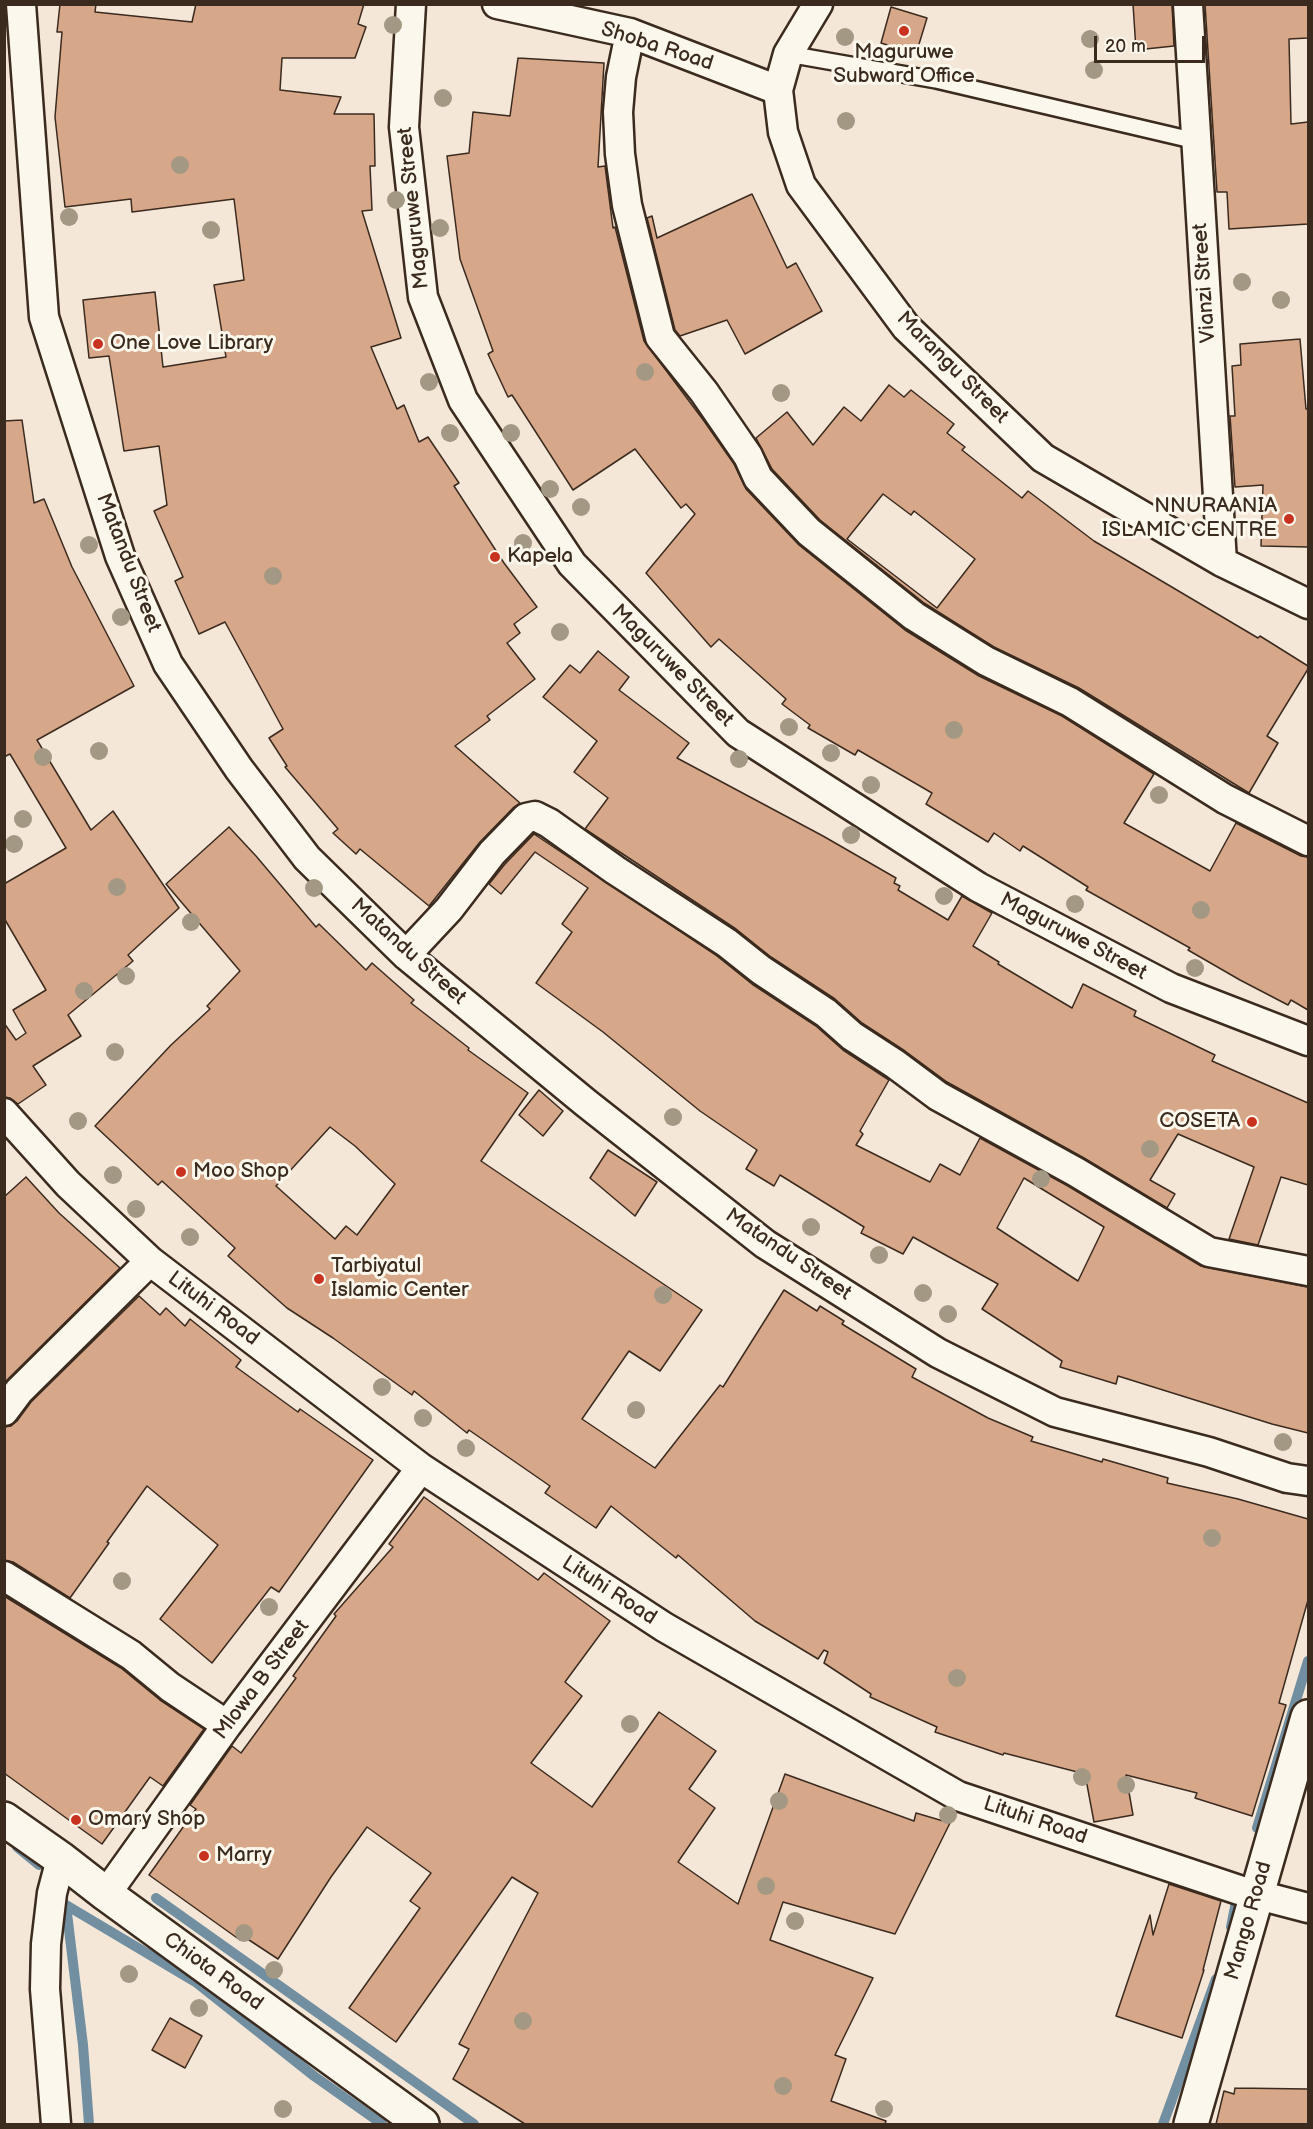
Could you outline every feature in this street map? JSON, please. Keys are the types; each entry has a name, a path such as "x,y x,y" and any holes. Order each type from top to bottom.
{"street":[{"name":"Matandu Street","path":"21,4 44,317 120,556 168,664 238,769 306,858 406,955 586,1103 765,1244 938,1353 1055,1412 1209,1452 1287,1478 1308,1481"},
{"name":"Maguruwe Street","path":"411,4 404,127 423,297 463,400 572,564 738,733 978,887 1171,988 1308,1041"},
{"name":"Shoba Road","path":"497,4 630,33 778,90"},
{"name":"Marangu Street","path":"818,4 788,54 778,90 783,132 801,185 906,327 1043,458 1222,562 1308,604"},
{"name":"Vianzi Street","path":"1188,4 1222,562"},
{"path":"630,33 621,77 618,112 620,154 627,206 660,336 704,392 748,456 758,478 809,532 914,616 986,661 1070,702 1225,799 1308,841"},
{"path":"406,955 449,909 492,853 526,818 535,816 549,823 615,870 727,943 761,970 826,1012 852,1036 896,1064 938,1096 1076,1172 1209,1252 1308,1271"},
{"name":"Lituhi Road","path":"4,1113 68,1184 150,1261 421,1468 664,1627 958,1796 1256,1895 1308,1908"},
{"path":"4,1411 19,1391 150,1261"},
{"name":"Mlowa B Street","path":"106,1894 227,1725 421,1468"},
{"path":"4,1576 130,1655 170,1687 227,1725"},
{"name":"Mango Road","path":"1191,2124 1308,1717"},
{"name":"Chiota Road","path":"4,1820 61,1859 422,2124"},
{"path":"56,2124 45,1989 46,1944 52,1893 61,1859"}],"lane":[{"path":"788,54 936,80 1196,141"}],"building":[{"path":"60,4 96,4 95,12 192,22 196,4 364,4 358,24 366,27 355,58 282,58 280,90 341,97 334,114 374,114 375,166 370,166 372,210 362,211 401,338 371,347 397,409 404,405 419,442 428,437 459,483 454,486 504,563 537,607 514,624 520,633 507,643 535,679 487,716 490,720 455,746 520,803 480,842 429,906 360,849 356,854 333,833 338,829 285,767 287,766 269,738 283,729 225,622 199,634 175,581 183,577 154,511 167,505 159,446 124,451 109,356 89,358 83,300 155,292 163,367 226,357 214,285 244,280 234,199 132,212 131,199 65,207 55,117 62,32 57,32"},
{"path":"1133,4 1172,4 1174,46 1136,50"},
{"path":"1205,4 1308,4 1308,38 1289,39 1291,124 1308,122 1308,224 1229,229 1227,192 1217,192"},
{"name":"Maguruwe Subward Office","path":"891,7 927,18 916,54 881,43"},
{"path":"518,58 604,63 598,167 605,166 613,228 615,227 644,341 734,464 746,489 799,545 905,630 979,676 1062,716 1154,774 1124,823 1210,871 1236,823 1301,856 1308,857 1308,1010 1291,1000 1288,1005 1240,980 1188,950 1190,948 1086,890 1088,887 1023,846 1020,851 994,833 988,842 926,804 932,793 858,750 855,755 808,728 810,725 782,704 786,699 719,639 711,647 646,573 695,514 686,504 681,508 635,449 573,490 512,395 508,397 488,354 493,351 460,259 447,156 469,153 473,112 510,116"},
{"path":"752,194 787,268 796,263 822,311 745,354 727,320 680,336 675,330 647,218 652,216 657,238"},
{"path":"1300,339 1306,409 1308,409 1308,547 1261,546 1263,485 1235,487 1230,416 1235,416 1232,366 1241,365 1240,344"},
{"path":"889,385 904,397 911,390 954,424 947,433 965,447 962,450 1022,498 1028,491 1094,541 1308,666 1267,736 1278,743 1249,793 1079,688 994,647 924,603 820,520 772,469 756,438 787,412 813,445 844,407 861,421","holes":["883,494 911,515 914,511 975,559 937,608 847,539"]},
{"path":"22,420 34,503 44,499 72,567 134,686 37,740 91,830 113,811 179,908 128,955 133,961 68,1015 81,1036 33,1066 46,1085 18,1104 4,1097 4,1023 16,1040 26,1033 13,1010 46,990 4,918 4,884 66,848 10,754 4,757 4,421"},
{"path":"598,651 629,677 619,690 689,743 677,758 896,878 894,883 900,886 898,890 948,920 962,896 992,913 973,946 999,962 998,964 1072,1008 1083,984 1136,1011 1134,1016 1215,1055 1212,1061 1308,1103 1308,1185 1281,1177 1258,1245 1229,1239 1254,1167 1178,1134 1150,1180 1175,1194 1167,1208 1084,1158 947,1082 862,1023 835,999 771,957 736,929 585,829 608,798 574,772 597,741 543,697 570,665 580,673"},
{"path":"229,827 316,927 319,924 366,970 372,963 414,1000 411,1003 469,1048 468,1050 528,1093 481,1161 702,1310 660,1371 629,1351 582,1419 655,1468 720,1385 723,1387 784,1290 817,1311 820,1306 844,1321 842,1324 916,1369 912,1377 988,1418 1033,1437 1031,1441 1168,1478 1167,1483 1238,1499 1308,1519 1308,1600 1279,1703 1286,1705 1252,1816 1195,1798 1197,1793 1126,1775 1133,1815 1094,1822 1085,1774 1004,1753 1003,1755 935,1732 937,1727 870,1697 871,1694 824,1663 828,1652 824,1650 818,1659 755,1621 678,1555 676,1558 611,1506 596,1528 545,1493 550,1486 469,1430 467,1433 414,1391 412,1395 287,1308 228,1256 235,1248 162,1181 158,1185 95,1126 171,1045 210,1009 207,1006 240,971 166,884","holes":["330,1127 355,1146 395,1184 357,1235 346,1226 335,1239 276,1186"]},
{"path":"534,834 717,956 752,984 816,1026 843,1050 889,1080 860,1131 863,1134 856,1145 930,1182 940,1164 960,1175 980,1138 1068,1186 1201,1266 1308,1287 1308,1433 1118,1376 1116,1384 1060,1367 1062,1361 982,1309 998,1284 913,1237 903,1254 861,1233 864,1227 780,1175 774,1186 746,1169 757,1150 700,1111 603,1032 536,983 572,932 562,924 588,888 535,852 501,894 489,884","holes":["1024,1178 1104,1227 1078,1281 997,1228"]},
{"path":"539,1090 563,1111 543,1136 519,1115"},
{"path":"608,1150 657,1182 635,1216 590,1178"},
{"path":"26,1177 59,1213 120,1268 4,1383 4,1197"},
{"path":"139,1296 160,1315 166,1308 185,1326 190,1319 241,1360 236,1367 298,1412 300,1409 373,1460 279,1592 271,1587 212,1663 160,1619 218,1545 147,1486 70,1598 13,1562 4,1560 4,1427 11,1426 17,1421 31,1402"},
{"path":"424,1497 538,1580 544,1573 610,1621 565,1682 582,1696 531,1763 592,1807 659,1712 716,1751 689,1789 715,1808 678,1862 738,1904 785,1774 914,1821 916,1813 950,1823 895,1934 783,1902 770,1940 873,1978 835,2055 846,2059 831,2101 886,2121 885,2124 525,2124 453,2079 469,2049 459,2044 538,1893 512,1877 396,2042 349,2008 420,1908 410,1901 431,1873 367,1827 331,1877 278,1959 243,1936 240,1940 149,1875 196,1809 190,1805 232,1746 241,1753 296,1678 293,1676 336,1616 334,1614 393,1547 389,1544"},
{"path":"4,1596 121,1668 160,1700 204,1729 163,1786 150,1777 102,1844 4,1773"},
{"path":"1169,1884 1221,1901 1204,1970 1182,2038 1116,2016 1150,1915 1153,1935"},
{"path":"170,2018 202,2036 185,2068 152,2050"},
{"path":"1235,2088 1308,2089 1308,2124 1216,2124 1224,2091 1234,2094"}],"waterway":[{"path":"1257,1828 1308,1661"},
{"path":"17,1847 39,1865"},
{"path":"1231,1927 1238,1892"},
{"path":"156,1898 474,2124"},
{"path":"66,1905 197,1983 314,2076 382,2124"},
{"path":"66,1905 83,2045 89,2124"},
{"path":"1163,2124 1216,1979"}],"place":[{"name":"Maguruwe Subward Office","path":"904,31"},
{"name":"One Love Library","path":"98,344"},
{"name":"NNURAANIA ISLAMIC CENTRE","path":"1289,519"},
{"name":"Kapela","path":"495,557"},
{"name":"COSETA","path":"1252,1122"},
{"name":"Moo Shop","path":"181,1172"},
{"name":"Tarbiyatul Islamic Center","path":"319,1279"},
{"name":"Omary Shop","path":"76,1820"},
{"name":"Marry","path":"204,1856"}]}
